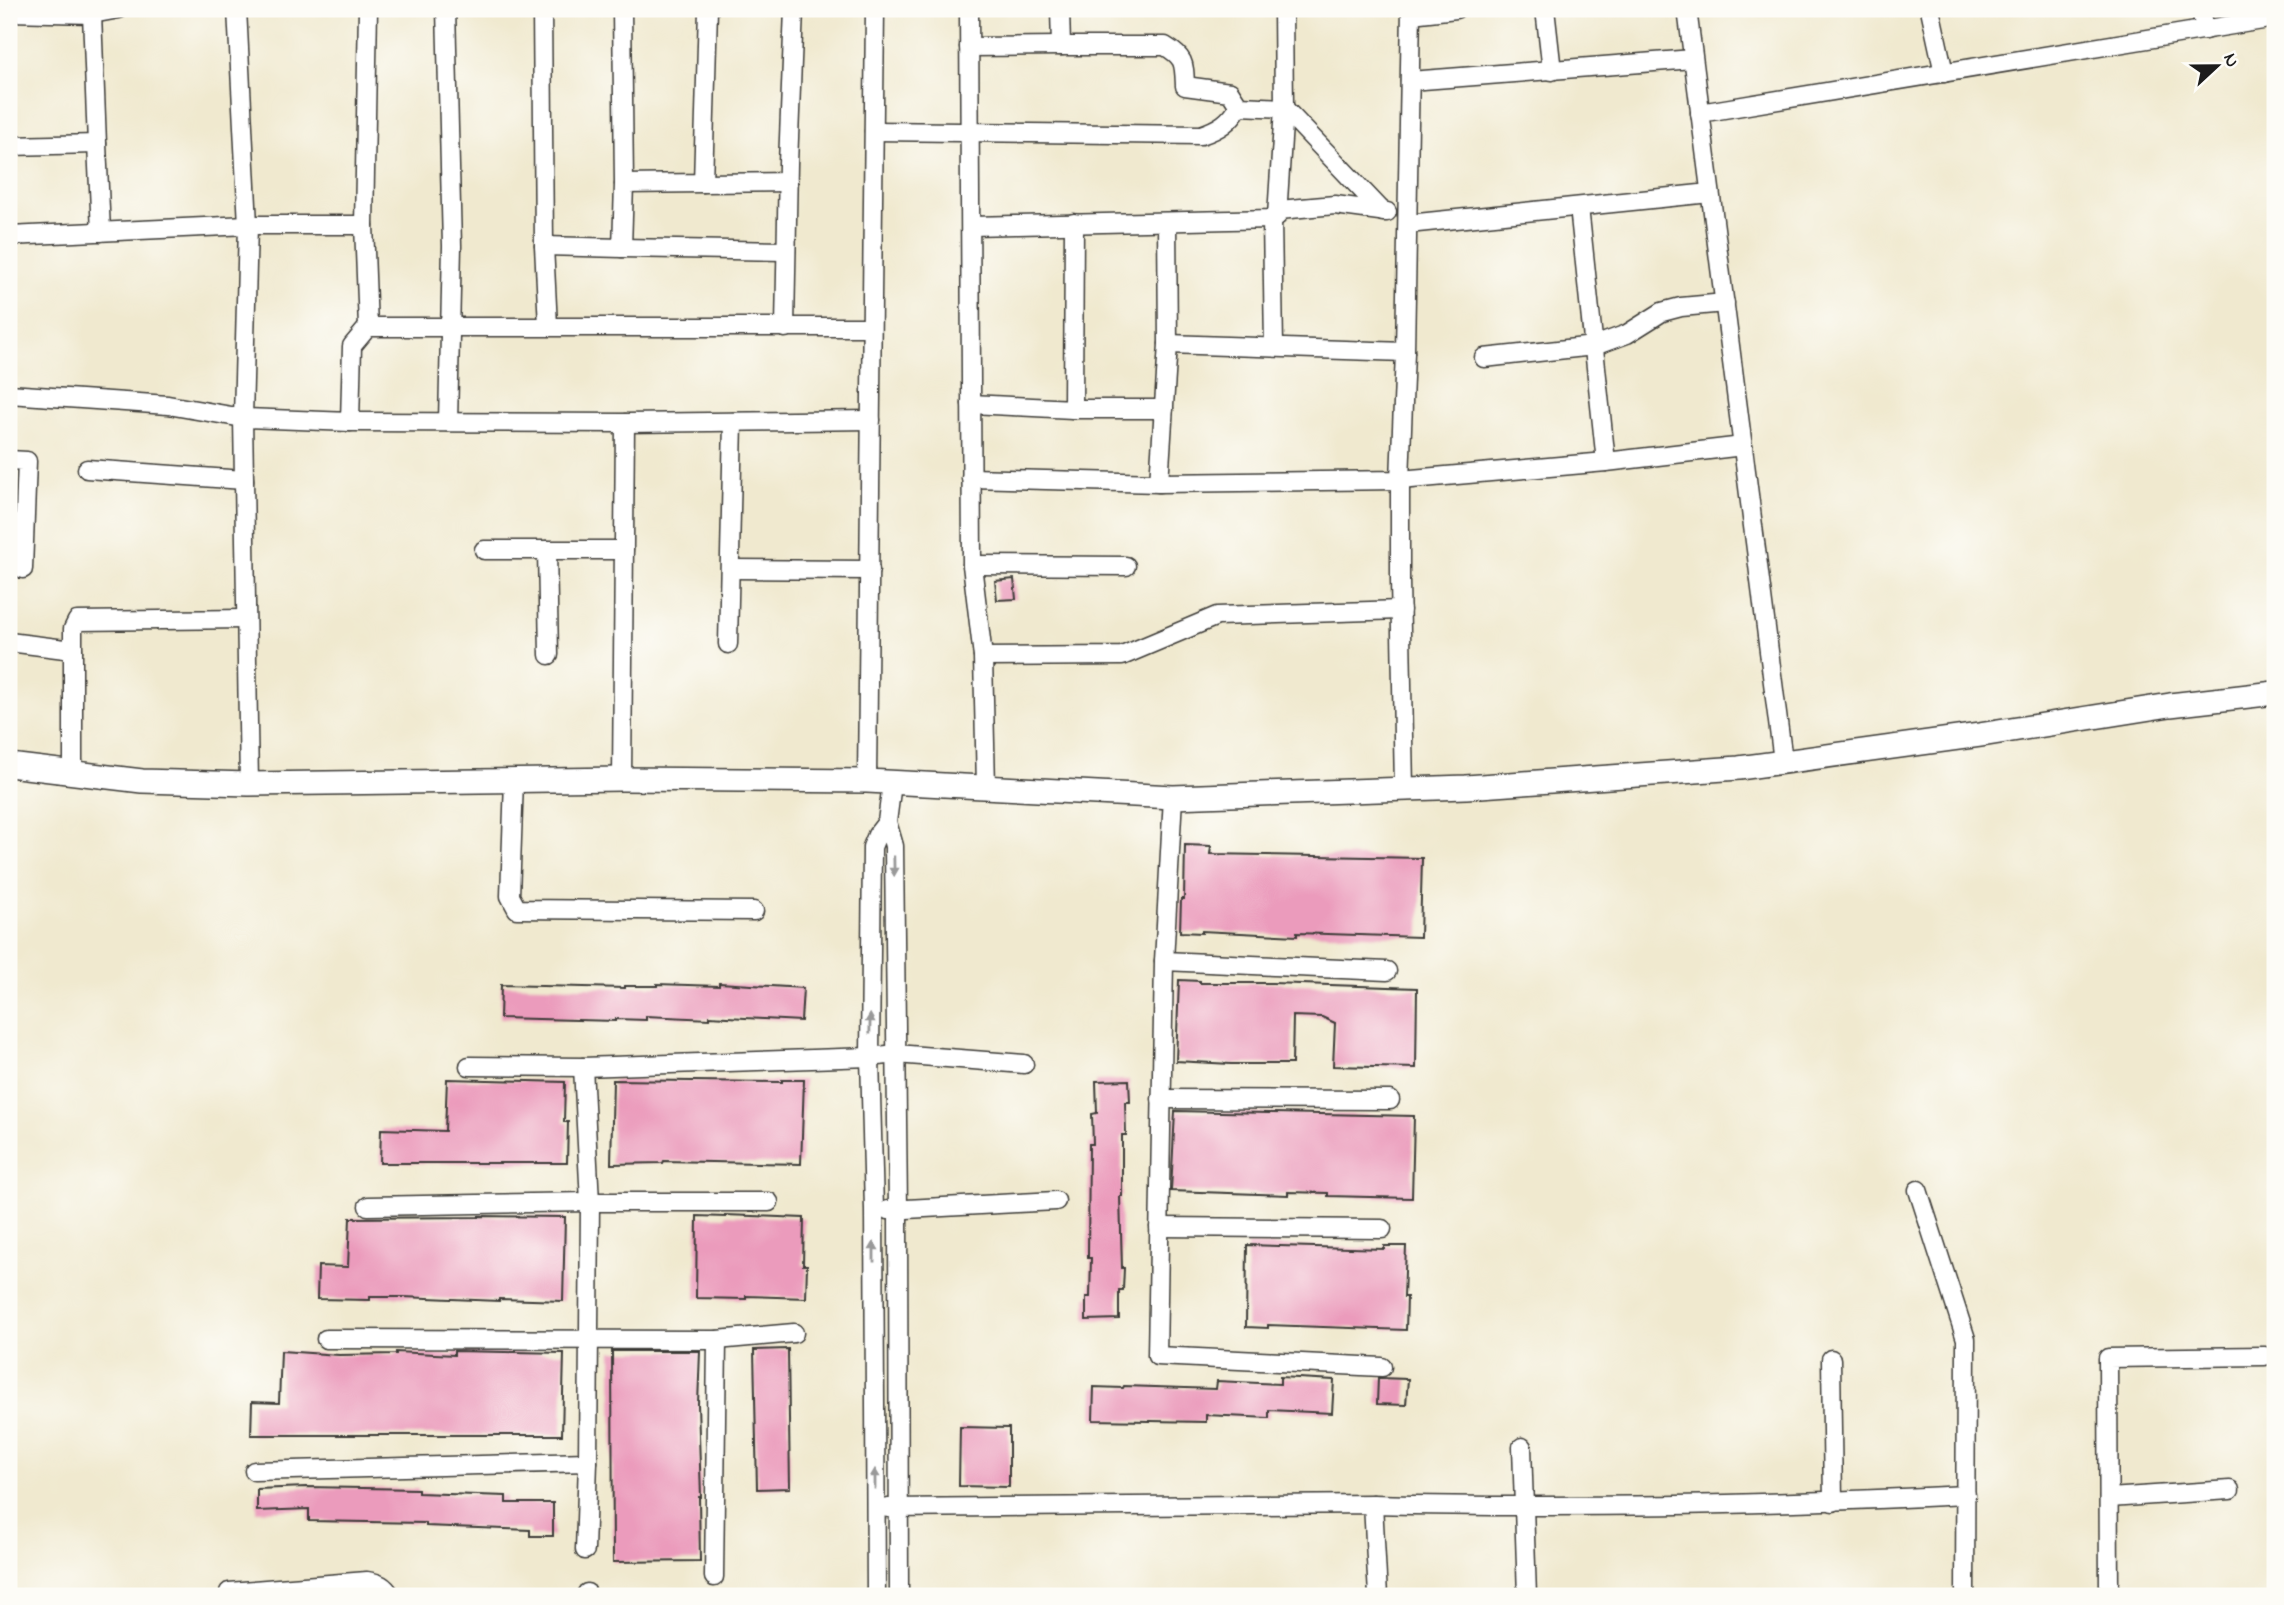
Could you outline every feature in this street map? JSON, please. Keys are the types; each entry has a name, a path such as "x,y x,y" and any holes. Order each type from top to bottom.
{"street":[{"path":"9,12 92,14 119,9"},
{"path":"237,9 248,225 243,418 249,784"},
{"path":"350,422 352,346 368,327 364,225 368,9"},
{"path":"446,9 452,246 448,422"},
{"path":"542,9 544,246 548,326"},
{"path":"622,9 622,248"},
{"path":"703,183 708,9"},
{"path":"785,328 794,9"},
{"path":"867,781 875,9"},
{"path":"969,9 972,565 983,657 986,788"},
{"path":"1060,9 1061,46"},
{"path":"1274,347 1276,215 1284,108 1283,9"},
{"path":"1404,789 1400,480 1411,11 1456,9"},
{"path":"1545,9 1552,72"},
{"path":"1687,9 1783,761"},
{"path":"1930,9 1944,73"},
{"path":"2201,9 2205,30"},
{"path":"92,14 101,232"},
{"path":"1700,113 2275,18"},
{"path":"969,47 1165,46 1179,54 1184,64 1185,86 1230,92 1240,106"},
{"path":"1410,81 1693,59"},
{"path":"874,131 1201,135 1214,131 1232,119 1240,106"},
{"path":"1240,106 1284,108 1382,212"},
{"path":"9,146 97,144"},
{"path":"624,184 788,182"},
{"path":"971,226 1167,222 1276,215 1335,205 1408,219 1579,207 1710,193"},
{"path":"1579,207 1606,462"},
{"path":"1159,483 1168,344 1167,222"},
{"path":"1073,409 1074,223"},
{"path":"9,236 248,225 364,225"},
{"path":"544,246 786,251"},
{"path":"1484,358 1594,346 1627,334 1662,312 1681,307 1725,303"},
{"path":"368,327 871,327"},
{"path":"1168,344 1405,352"},
{"path":"9,394 167,405 243,418 350,422 871,421"},
{"path":"971,404 1073,409 1164,409"},
{"path":"728,644 733,422"},
{"path":"622,779 625,423"},
{"path":"971,478 1159,483 1400,480 1606,462 1743,446"},
{"path":"9,460 27,461 23,569"},
{"path":"87,469 244,480"},
{"path":"484,550 624,550"},
{"path":"547,550 549,655"},
{"path":"972,565 1126,566"},
{"path":"731,569 870,570"},
{"path":"983,657 1122,656 1217,616 1401,610"},
{"path":"73,774 74,624 81,620 246,619"},
{"path":"9,642 73,650"},
{"path":"9,765 142,782 249,784 622,779 867,781 1173,797 1494,785 1739,768 1980,736 2170,705 2275,693"},
{"path":"514,780 510,896 517,909 754,911"},
{"path":"892,783 887,822 894,846 899,1596"},
{"path":"1173,797 1164,961 1157,1356 1382,1367"},
{"path":"876,1596 874,1210 870,1057 872,847 887,822"},
{"path":"1164,961 1387,971"},
{"path":"469,1066 583,1067 896,1054 1024,1064"},
{"path":"583,1067 590,1202 585,1550"},
{"path":"1161,1099 1390,1100"},
{"path":"1918,1190 1966,1339 1965,1596"},
{"path":"874,1210 1056,1201"},
{"path":"368,1206 769,1202"},
{"path":"1159,1227 1382,1230"},
{"path":"327,1339 717,1340 794,1333"},
{"path":"714,1577 717,1340"},
{"path":"2109,1596 2108,1358 2265,1356"},
{"path":"1831,1359 1833,1502"},
{"path":"1522,1447 1527,1596"},
{"path":"254,1471 588,1462"},
{"path":"2109,1498 2230,1490"},
{"path":"875,1508 1373,1504 1524,1508 1833,1502 1966,1495"},
{"path":"1373,1504 1378,1596"},
{"path":"229,1592 367,1581 386,1587 391,1596"}],"building":[{"path":"1014,579 1016,599 997,600 995,581"},
{"path":"1185,845 1211,846 1210,854 1422,858 1420,937 1180,932"},
{"path":"1179,980 1200,983 1417,988 1416,1068 1333,1066 1335,1023 1322,1017 1293,1016 1292,1064 1176,1061"},
{"path":"719,983 803,988 801,1021 710,1016 710,1019 646,1016 646,1020 616,1021 500,1018 501,985 625,988 657,984 719,986"},
{"path":"447,1079 565,1082 567,1163 380,1163 381,1129 445,1131"},
{"path":"613,1080 804,1080 801,1164 664,1161 611,1164"},
{"path":"1129,1080 1130,1102 1125,1102 1126,1135 1122,1135 1120,1196 1124,1268 1123,1290 1119,1290 1119,1319 1086,1320 1086,1297 1090,1297 1091,1258 1088,1258 1089,1144 1093,1144 1092,1114 1097,1113 1096,1081"},
{"path":"1175,1111 1414,1116 1412,1198 1328,1196 1328,1193 1288,1192 1288,1195 1171,1191"},
{"path":"697,1216 804,1218 803,1265 807,1265 806,1298 696,1298"},
{"path":"565,1217 563,1301 403,1297 370,1297 370,1300 317,1299 318,1266 348,1267 350,1218"},
{"path":"1247,1245 1384,1249 1384,1246 1406,1246 1406,1330 1268,1325 1268,1328 1246,1327"},
{"path":"788,1349 790,1488 757,1489 754,1350"},
{"path":"281,1351 339,1355 396,1352 454,1355 454,1351 564,1353 562,1435 251,1435 252,1402 279,1403"},
{"path":"612,1351 700,1351 700,1561 613,1562"},
{"path":"1280,1377 1334,1380 1332,1413 1269,1410 1269,1418 1206,1415 1206,1422 1093,1420 1094,1387 1216,1389 1217,1381 1280,1384"},
{"path":"1378,1378 1408,1379 1406,1405 1377,1404"},
{"path":"960,1427 1009,1428 1009,1487 959,1486"},
{"path":"257,1489 418,1489 418,1493 506,1496 506,1503 553,1503 553,1536 530,1536 530,1530 426,1526 426,1523 309,1521 309,1509 257,1511"}]}
